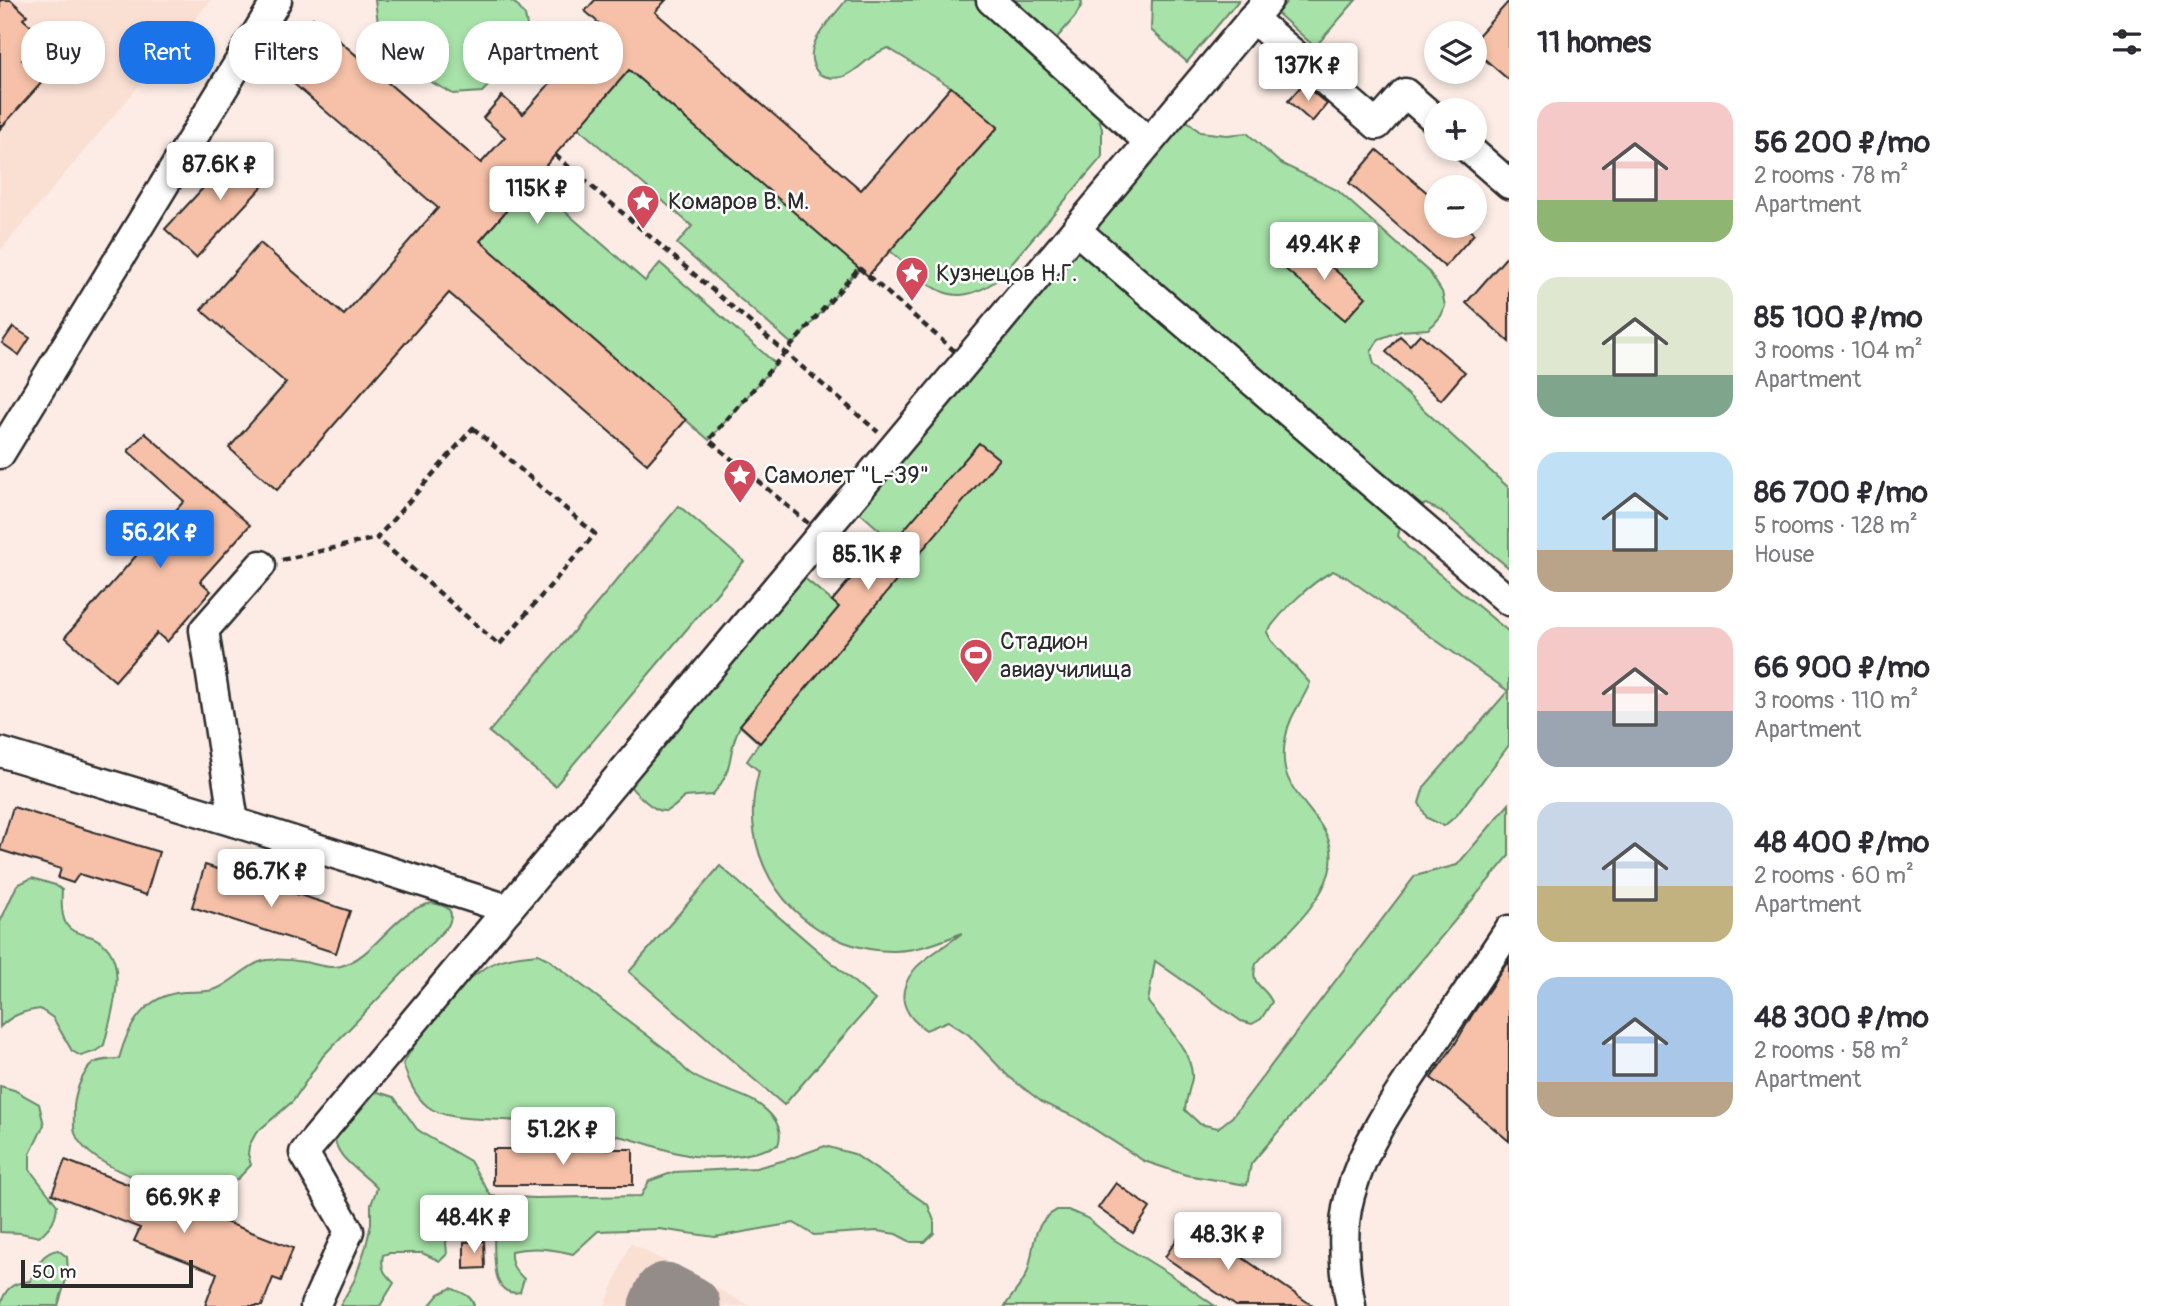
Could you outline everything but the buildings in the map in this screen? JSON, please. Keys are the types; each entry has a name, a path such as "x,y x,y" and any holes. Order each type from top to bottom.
{"street":[{"path":"0,454 277,0"},
{"path":"991,0 1149,142"},
{"path":"966,361 1260,9 1377,125 1405,93 1424,110"},
{"path":"1483,161 1509,184"},
{"path":"1076,230 1509,601"},
{"path":"315,1306 349,1231 304,1153 821,534"},
{"path":"234,822 204,630 261,565"},
{"path":"0,751 508,909"},
{"path":"1350,1306 1345,1273 1345,1220 1349,1196 1365,1154 1404,1087 1509,930"}],"path":[{"path":"555,155 895,446"},
{"path":"859,268 966,361 821,534 709,440 785,353 859,268"},
{"path":"261,565 377,538 473,428 595,534 499,645 377,538"}],"shaded area":[{"path":"0,0 211,0 193,21 119,21 119,84 140,84 0,251"},
{"path":"630,1243 750,1306 605,1306"}],"green space":[{"path":"375,0 509,0 517,5 526,21 463,21 463,84 490,84 482,92 453,94 435,84 449,84 449,21 378,21"},
{"path":"846,0 1081,0 1082,4 1075,17 1041,56 1089,99 1102,129 1102,157 997,280 980,290 965,295 939,290 890,251 998,127 951,87 888,48 848,74 830,78 819,74 813,64 814,44"},
{"path":"1152,0 1239,0 1187,62 1151,30"},
{"path":"1288,0 1356,0 1315,47 1277,13"},
{"path":"629,70 859,268 793,345 677,244 692,226 578,128 617,84 623,84 623,77"},
{"path":"1185,119 1200,132 1227,135 1247,133 1280,163 1337,190 1430,273 1442,292 1445,306 1441,316 1428,329 1401,331 1379,339 1371,352 1374,364 1509,488 1509,568 1441,511 1426,504 1406,515 1398,536 1407,547 1509,632 1509,745 1457,815 1444,826 1427,818 1419,803 1424,787 1508,691 1346,577 1333,571 1297,598 1267,632 1310,683 1288,729 1284,745 1284,765 1292,786 1325,832 1332,858 1326,882 1310,908 1256,964 1256,982 1272,1002 1261,1019 1252,1024 1241,1021 1155,961 1148,1002 1188,1058 1192,1078 1185,1110 1200,1124 1218,1128 1232,1117 1415,876 1457,865 1509,804 1509,856 1251,1164 1247,1185 1186,1175 1144,1161 1075,1117 1043,1103 1008,1076 969,1035 948,1021 926,1030 918,1024 904,1003 903,996 908,979 923,961 962,933 913,949 869,949 845,942 802,917 784,899 770,878 760,855 753,815 759,771 747,761 759,743 740,726 725,777 712,795 684,797 670,810 661,811 645,801 629,784 802,576 832,601 869,557 875,562 893,542 858,511"},
{"path":"531,182 645,281 660,263 776,364 709,440 480,241"},
{"path":"679,506 744,561 555,786 489,732"},
{"path":"720,866 875,1000 784,1105 629,972"},
{"path":"32,878 62,890 62,909 69,928 100,942 109,950 114,960 115,997 104,1045 81,1056 72,1051 53,1018 40,1009 18,1014 0,1027 0,922 17,885"},
{"path":"432,903 449,909 451,916 448,926 323,1056 293,1101 256,1133 249,1146 251,1165 224,1190 205,1202 132,1176 96,1157 83,1146 75,1133 74,1106 83,1077 93,1063 119,1059 133,1024 140,1014 159,999 170,994 216,989 267,960 295,961 327,967 341,966 365,952 407,914"},
{"path":"538,954 668,1051 691,1074 746,1097 766,1110 778,1126 778,1145 733,1156 694,1156 593,1131 505,1120 464,1118 444,1114 427,1106 415,1092 403,1064 429,1023 451,996 490,965"},
{"path":"0,1086 14,1090 39,1104 44,1125 30,1154 30,1170 57,1205 52,1223 39,1237 0,1232"},
{"path":"378,1092 394,1097 417,1129 470,1161 491,1196 641,1196 649,1181 674,1172 756,1168 825,1146 854,1154 928,1205 934,1221 934,1233 925,1242 911,1242 896,1234 877,1231 814,1235 794,1223 715,1237 659,1229 598,1231 573,1254 542,1249 511,1251 514,1267 524,1279 520,1292 503,1289 499,1282 494,1234 448,1235 447,1254 440,1261 422,1253 383,1255 384,1271 394,1283 380,1306 340,1306 355,1279 366,1246 371,1224 371,1205 377,1188 343,1157 335,1141 334,1131 367,1095"},
{"path":"1057,1210 1068,1210 1087,1218 1113,1239 1215,1306 1005,1306 1027,1273 1038,1230 1048,1216"},
{"path":"58,1250 67,1257 68,1273 58,1306 0,1306 10,1288 30,1281 44,1257"},
{"path":"451,1288 468,1297 474,1306 429,1306 439,1294"}],"taxiway":[{"path":"659,1306 665,1293 690,1306"}],"place":[{"name":"Комаров В. М.","path":"643,231"},
{"name":"Кузнецов Н.Г.","path":"912,303"},
{"name":"Самолет \"L-39\"","path":"740,505"},
{"name":"Стадион авиаучилища","path":"976,685"}]}
